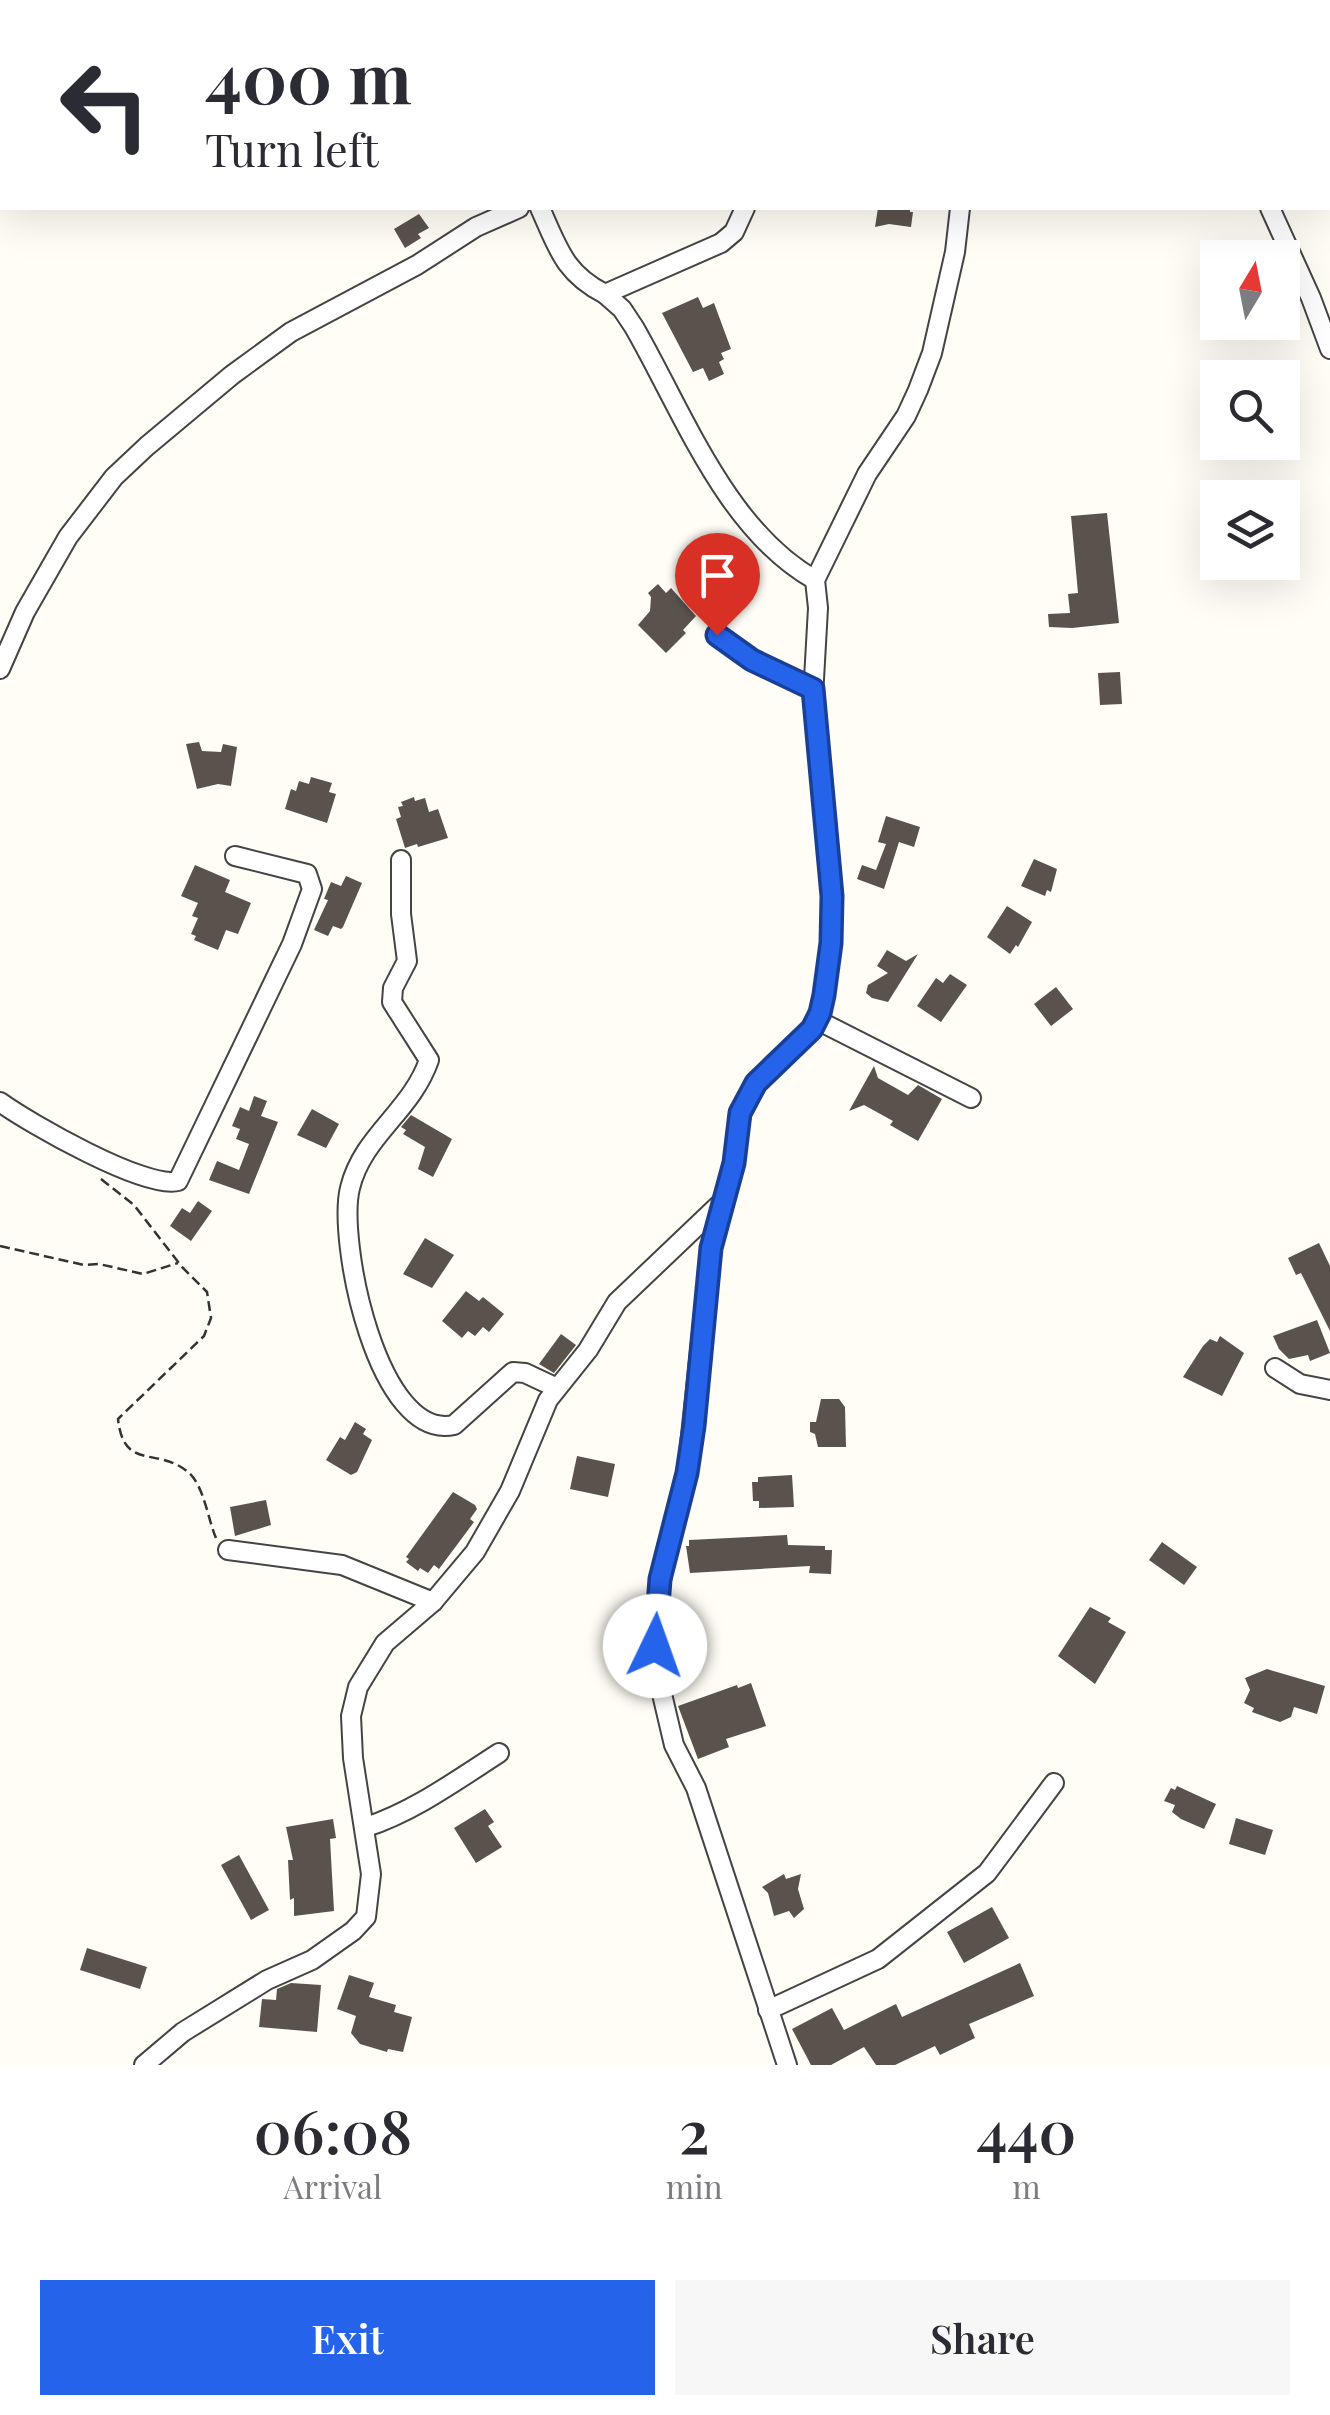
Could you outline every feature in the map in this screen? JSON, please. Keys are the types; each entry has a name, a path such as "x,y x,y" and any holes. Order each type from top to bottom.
{"street":[{"path":"0,669 41,582 68,537 114,476 146,446 291,332 384,284 476,227 514,210"},
{"path":"541,210 563,261 580,281 622,308 722,486 781,556 815,580"},
{"path":"605,294 721,243 734,232 744,210"},
{"path":"787,2065 696,1788 674,1745 655,1646 660,1579 687,1473 711,1248 734,1163 740,1113 756,1083 801,1043 816,1020 824,995 832,896 813,689 818,608 815,580 868,474 918,390 932,352 955,252 960,210"},
{"path":"1271,210 1329,347"},
{"path":"717,635 752,660 813,689"},
{"path":"0,1102 45,1133 154,1181 172,1184 182,1174 292,944 312,888 307,874 296,869 235,856"},
{"path":"401,860 401,914 407,961 393,988 392,1002 429,1060 397,1116 382,1126 350,1187 349,1248 362,1316 375,1357 402,1400 426,1421 441,1428 454,1425 514,1372 526,1373 557,1388"},
{"path":"816,1020 971,1098"},
{"path":"144,2065 228,2002 312,1960 366,1917 370,1896 366,1827 353,1758 352,1716 358,1687 385,1643 433,1602 475,1552 494,1522 548,1400 588,1350 617,1302 722,1202"},
{"path":"1275,1368 1300,1384 1330,1390"},
{"path":"228,1550 342,1565 433,1602"},
{"path":"366,1827 384,1821 499,1753"},
{"path":"768,2010 878,1959 986,1873 1054,1783"}],"path":[{"path":"80,1149 90,1170 134,1205 207,1292 211,1318 204,1336 118,1419 122,1442 129,1450 175,1464 196,1480 216,1538 228,1550"},
{"path":"0,1246 84,1266 99,1264 143,1274 179,1263"}],"building":[{"path":"878,210 913,212 911,227 875,227"},
{"path":"419,214 429,228 405,248 394,229"},
{"path":"698,297 703,308 714,303 731,349 721,353 724,359 719,362 724,374 709,381 703,368 693,372 662,313"},
{"path":"1107,513 1119,623 1049,627 1048,614 1070,613 1068,594 1078,593 1071,516"},
{"path":"658,584 666,593 671,588 696,616 666,653 638,625 650,611 648,593"},
{"path":"1120,672 1122,704 1100,705 1098,673"},
{"path":"199,742 202,751 221,752 223,744 237,747 231,786 218,784 197,789 186,744"},
{"path":"311,777 332,783 329,792 336,794 327,823 285,809 291,789 296,791 299,781 309,784"},
{"path":"414,797 415,801 425,798 429,812 438,809 448,838 405,848 396,819 401,817 398,807"},
{"path":"886,816 920,827 914,847 899,842 884,889 857,879 862,865 876,870 886,844 878,842"},
{"path":"1034,859 1057,869 1051,892 1047,890 1045,896 1021,886"},
{"path":"195,865 230,880 225,892 251,903 238,934 226,930 218,950 194,940 196,936 191,934 198,918 192,916 198,903 181,896"},
{"path":"346,876 362,883 343,927 333,926 328,936 314,930 328,900 324,899 331,882 341,886"},
{"path":"1007,906 1032,922 1010,954 987,937"},
{"path":"887,950 906,961 918,954 888,1002 866,993 868,985 888,973 877,966"},
{"path":"950,974 967,985 941,1022 917,1006 936,978 943,983"},
{"path":"1056,987 1073,1009 1051,1026 1034,1004"},
{"path":"874,1066 878,1078 908,1095 918,1085 942,1099 918,1141 864,1105 849,1111"},
{"path":"254,1096 267,1101 261,1116 278,1122 249,1194 209,1180 217,1161 239,1170 249,1144 236,1139 240,1129 232,1126 240,1107 249,1111"},
{"path":"312,1109 339,1124 326,1148 297,1135"},
{"path":"411,1115 452,1139 433,1177 418,1169 425,1147 403,1134 406,1130 401,1127"},
{"path":"198,1201 212,1211 191,1241 170,1226 182,1208 190,1213"},
{"path":"425,1238 454,1255 432,1288 403,1274"},
{"path":"1319,1243 1330,1266 1330,1331 1301,1273 1296,1275 1288,1258"},
{"path":"466,1291 479,1301 483,1297 504,1314 489,1332 483,1327 475,1336 468,1331 462,1338 442,1321"},
{"path":"1317,1320 1330,1353 1310,1361 1308,1355 1289,1359 1273,1336"},
{"path":"561,1334 576,1345 554,1373 539,1364"},
{"path":"1220,1336 1244,1353 1222,1396 1183,1377 1203,1346 1210,1339 1217,1342"},
{"path":"821,1399 839,1399 845,1407 846,1447 818,1447 815,1434 810,1432 810,1422 816,1422"},
{"path":"355,1422 366,1429 363,1434 372,1440 357,1472 351,1475 326,1460"},
{"path":"577,1456 615,1464 608,1497 570,1489"},
{"path":"792,1475 794,1507 759,1508 759,1501 753,1501 752,1482 758,1482 758,1477"},
{"path":"453,1492 475,1505 477,1509 470,1519 474,1522 439,1569 434,1565 428,1573 420,1568 418,1571 406,1562 406,1557"},
{"path":"266,1500 271,1525 235,1536 230,1507"},
{"path":"787,1535 788,1545 825,1546 825,1550 832,1550 831,1574 809,1573 810,1566 690,1573 686,1546 689,1540"},
{"path":"1162,1542 1197,1567 1184,1585 1149,1560"},
{"path":"1090,1607 1126,1632 1095,1684 1058,1656"},
{"path":"1267,1669 1325,1686 1317,1714 1294,1707 1291,1717 1280,1722 1252,1712 1254,1708 1244,1703 1250,1690 1245,1678"},
{"path":"751,1683 766,1726 726,1739 729,1747 698,1759 678,1706"},
{"path":"1177,1786 1216,1804 1204,1829 1181,1819 1172,1812 1175,1805 1164,1801 1171,1788 1175,1790"},
{"path":"485,1809 494,1822 488,1826 502,1847 476,1863 454,1828"},
{"path":"1236,1818 1273,1830 1265,1855 1229,1844"},
{"path":"333,1819 336,1838 330,1839 334,1911 294,1916 288,1860 293,1860 286,1827"},
{"path":"239,1855 269,1910 251,1920 221,1865"},
{"path":"784,1874 786,1879 801,1874 798,1889 804,1909 794,1918 789,1911 774,1916 768,1893 762,1887"},
{"path":"992,1907 1009,1938 964,1963 947,1932"},
{"path":"87,1948 147,1967 140,1989 80,1970"},
{"path":"1020,1963 1034,1996 969,2024 975,2038 940,2055 935,2046 895,2065 876,2065 864,2047 831,2065 811,2065 792,2029 832,2008 844,2030 896,2004 902,2017"},
{"path":"349,1975 374,1983 369,1997 396,2005 394,2012 412,2017 403,2052 360,2044 351,2033 356,2016 337,2009"},
{"path":"291,1983 321,1985 317,2032 259,2027 262,1999 276,2000 277,1989"}],"route":[{"path":"655,1646 660,1579 687,1473 694,1426 711,1248 734,1163 740,1113 756,1083 812,1029 824,995 831,943 832,896 813,689 752,660 717,635"}]}
